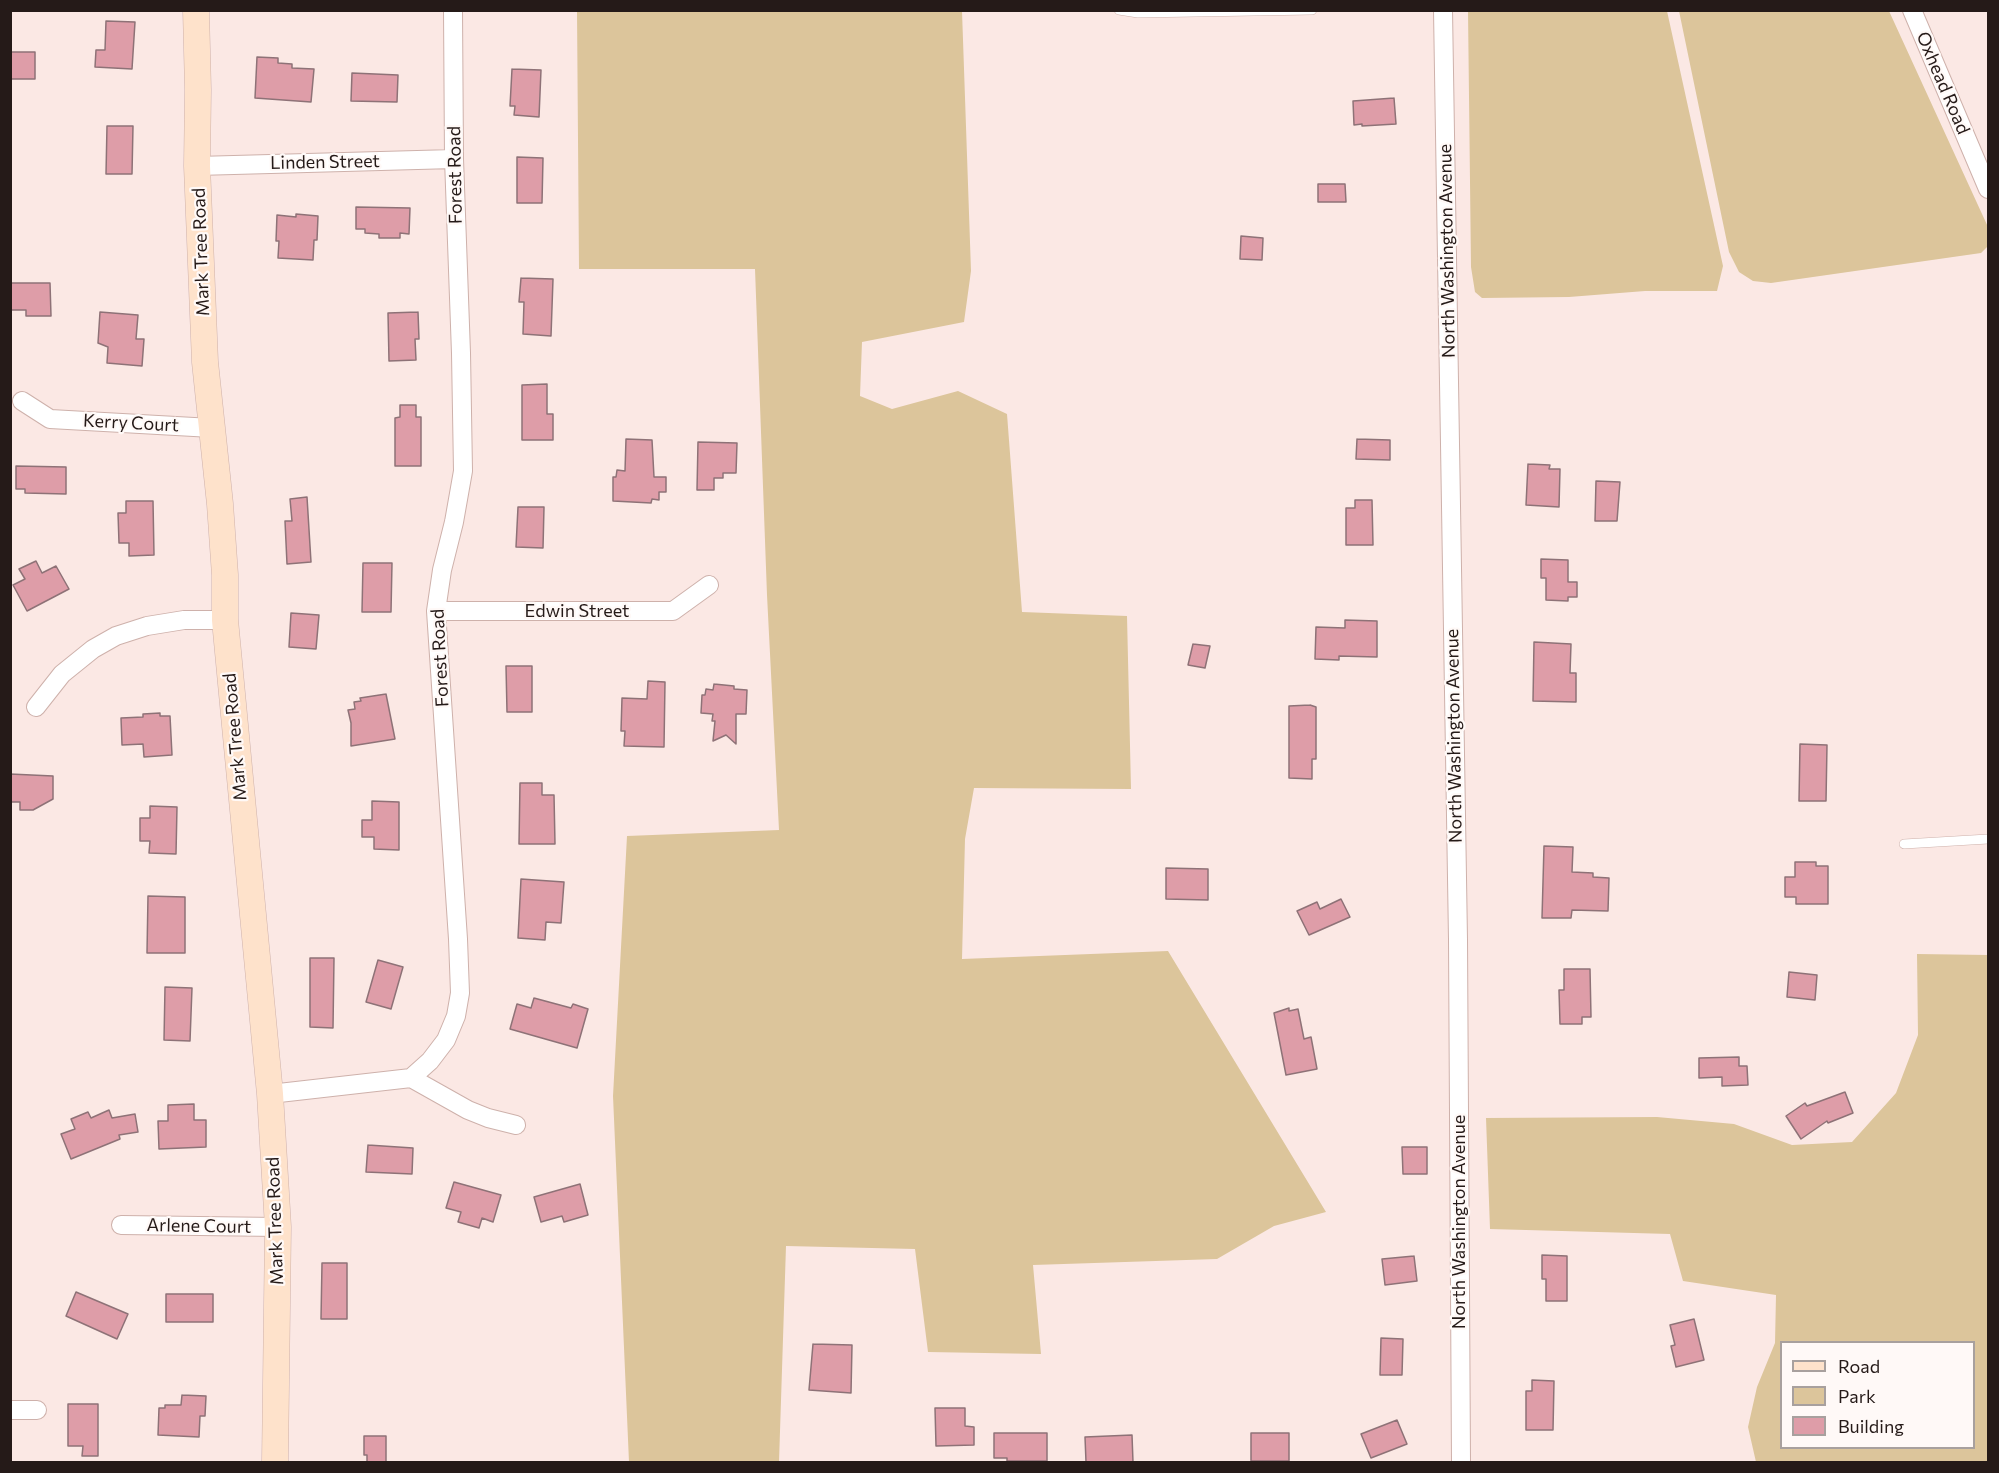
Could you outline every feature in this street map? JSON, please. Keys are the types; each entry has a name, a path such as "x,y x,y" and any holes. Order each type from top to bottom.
{"street":[{"name":"Mark Tree Road","path":"196,10 197,166 205,362 224,563 225,620 270,1094 278,1227 275,1462"},
{"name":"Forest Road","path":"411,1078 430,1061 446,1040 456,1016 460,993 436,611 442,570 463,471 454,159 453,10"},
{"name":"North Washington Avenue","path":"1443,10 1458,940 1461,1462"},
{"name":"Oxhead Road","path":"1912,10 1988,187"},
{"name":"Linden Street","path":"197,166 454,159"},
{"name":"Kerry Court","path":"22,401 50,418 212,428"},
{"name":"Edwin Street","path":"436,611 673,611 709,585"},
{"path":"36,707 62,674 93,649 116,636 147,626 184,620 225,620"},
{"path":"270,1094 411,1078 468,1110 516,1125"},
{"name":"Arlene Court","path":"122,1226 278,1227"},
{"path":"10,1410 37,1410"}],"lane":[{"path":"1119,10 1132,13 1159,13 1312,10"},
{"path":"1904,844 1989,839"}],"green space":[{"path":"577,11 962,11 971,271 964,322 862,342 860,396 892,409 958,391 1007,414 1022,612 1127,616 1131,789 974,788 965,839 962,959 1168,951 1326,1212 1274,1226 1217,1259 1033,1265 1041,1354 928,1352 915,1249 786,1246 779,1462 629,1462 613,1096 627,836 779,830 767,595 755,269 579,269"},
{"path":"1468,11 1667,11 1723,266 1717,291 1645,291 1569,297 1482,298 1475,292 1471,267"},
{"path":"1679,11 1889,11 1988,227 1988,246 1981,253 1771,283 1753,281 1739,272 1729,252"},
{"path":"1917,954 1988,955 1988,1462 1756,1462 1748,1427 1757,1387 1775,1343 1776,1295 1683,1281 1670,1234 1490,1229 1486,1118 1657,1117 1734,1124 1792,1145 1852,1142 1896,1093 1918,1035"}],"building":[{"path":"106,21 135,22 132,69 95,67 96,50 105,50"},
{"path":"10,52 35,52 35,79 10,79"},
{"path":"257,57 278,58 278,63 292,64 292,68 314,69 311,102 255,98"},
{"path":"512,69 541,70 539,117 514,115 515,106 510,106"},
{"path":"352,73 398,75 397,102 351,101"},
{"path":"1394,98 1396,124 1354,125 1353,101"},
{"path":"107,126 133,126 132,174 106,174"},
{"path":"517,157 543,158 542,203 517,203"},
{"path":"1318,184 1345,184 1346,202 1318,202"},
{"path":"356,207 410,208 409,234 400,233 400,238 379,238 379,234 365,233 365,229 356,229"},
{"path":"296,214 318,216 313,260 278,258 277,215 296,217"},
{"path":"1241,236 1263,238 1262,260 1240,259"},
{"path":"521,278 553,279 551,336 523,334 524,302 519,302"},
{"path":"10,283 50,283 51,316 26,316 26,310 10,310"},
{"path":"100,312 138,315 136,339 144,339 142,366 107,363 108,347 98,343"},
{"path":"418,312 419,339 415,339 416,360 389,361 388,313"},
{"path":"547,384 547,414 553,414 553,440 522,440 522,385"},
{"path":"400,405 416,405 416,417 421,417 421,466 395,466 395,418 400,417"},
{"path":"626,439 652,440 654,477 666,477 666,492 659,492 659,500 652,499 651,503 613,501 613,477 616,477 617,470 625,471"},
{"path":"1357,439 1390,440 1390,460 1356,459"},
{"path":"698,442 737,443 736,473 723,473 723,478 714,478 714,490 697,490"},
{"path":"1528,464 1550,465 1549,469 1560,469 1559,507 1526,505"},
{"path":"16,466 66,467 66,494 25,493 25,489 16,489"},
{"path":"1596,481 1620,482 1617,521 1595,521"},
{"path":"307,497 311,562 287,564 285,521 292,521 290,499"},
{"path":"1355,500 1372,500 1373,545 1346,545 1346,508 1355,508"},
{"path":"126,501 153,501 154,555 129,556 129,543 119,543 118,513 126,513"},
{"path":"518,507 544,507 543,548 516,547"},
{"path":"1541,559 1568,560 1568,582 1577,582 1577,597 1568,597 1568,601 1546,600 1546,578 1541,578"},
{"path":"36,561 42,573 56,566 69,589 27,611 13,585 25,579 19,569"},
{"path":"363,563 392,563 391,612 362,612"},
{"path":"291,613 319,615 316,649 289,647"},
{"path":"1345,620 1377,621 1377,657 1339,656 1339,660 1315,659 1316,627 1345,628"},
{"path":"1534,642 1571,644 1570,673 1576,673 1576,702 1533,701"},
{"path":"1193,644 1210,646 1205,668 1188,665"},
{"path":"506,666 532,666 532,712 507,712"},
{"path":"648,681 665,682 664,747 624,746 625,731 621,731 622,698 647,699"},
{"path":"714,684 747,690 746,714 736,714 736,744 726,735 713,741 715,721 712,721 713,714 701,713 702,695 705,695 706,689 713,690"},
{"path":"386,694 395,739 351,746 351,723 348,710 355,709 354,702 361,701 360,698"},
{"path":"1289,706 1316,707 1316,759 1312,759 1312,779 1289,778"},
{"path":"160,713 160,716 170,716 172,755 144,757 143,744 122,745 121,718 143,717 143,714"},
{"path":"1800,744 1827,745 1826,801 1799,801"},
{"path":"10,774 53,776 53,799 33,810 20,810 20,802 10,802"},
{"path":"520,783 542,783 542,795 554,795 555,844 519,844"},
{"path":"372,801 399,802 399,850 374,849 374,837 362,837 362,820 372,820"},
{"path":"150,806 177,807 176,854 149,853 150,841 140,841 140,818 150,818"},
{"path":"1544,846 1573,847 1572,872 1593,873 1593,877 1609,878 1608,911 1572,910 1571,918 1542,918"},
{"path":"1795,862 1816,862 1816,866 1828,866 1828,904 1796,904 1796,897 1785,897 1785,877 1795,877"},
{"path":"1166,868 1208,869 1208,900 1166,899"},
{"path":"521,879 564,882 561,923 546,922 545,940 518,938"},
{"path":"148,896 185,897 185,953 147,953"},
{"path":"1341,899 1350,917 1309,935 1297,911 1317,902 1320,909"},
{"path":"310,958 334,958 333,1028 310,1027"},
{"path":"378,960 403,967 391,1009 366,1002"},
{"path":"1564,969 1590,969 1591,1017 1582,1017 1582,1024 1560,1024 1559,990 1564,990"},
{"path":"1789,972 1817,975 1815,1000 1787,997"},
{"path":"165,987 192,988 190,1041 164,1040"},
{"path":"534,998 571,1008 573,1004 588,1009 577,1048 510,1029 517,1004 531,1008"},
{"path":"1289,1008 1289,1011 1298,1009 1304,1039 1311,1037 1317,1069 1286,1075 1274,1013"},
{"path":"1739,1057 1739,1066 1747,1066 1748,1085 1722,1086 1722,1077 1699,1078 1699,1058"},
{"path":"1845,1092 1853,1113 1828,1123 1827,1121 1801,1139 1786,1116 1805,1103 1807,1106"},
{"path":"194,1104 194,1120 206,1120 206,1147 159,1149 158,1121 168,1121 168,1105"},
{"path":"109,1110 112,1118 135,1114 138,1132 119,1135 120,1139 71,1159 61,1134 75,1129 71,1119 88,1112 91,1118"},
{"path":"368,1145 413,1148 412,1174 366,1172"},
{"path":"1402,1147 1427,1147 1427,1174 1403,1174"},
{"path":"454,1182 501,1195 493,1222 482,1218 479,1228 458,1222 461,1212 446,1208"},
{"path":"580,1184 588,1215 564,1222 562,1216 541,1222 534,1197"},
{"path":"1542,1255 1567,1256 1567,1301 1546,1301 1546,1279 1542,1279"},
{"path":"1414,1256 1417,1281 1385,1285 1382,1259"},
{"path":"322,1263 347,1263 347,1319 321,1319"},
{"path":"76,1292 128,1314 117,1339 66,1316"},
{"path":"166,1294 213,1294 213,1322 166,1322"},
{"path":"1694,1319 1704,1360 1676,1367 1671,1346 1675,1345 1670,1325"},
{"path":"1381,1338 1403,1339 1402,1375 1380,1375"},
{"path":"813,1344 852,1345 851,1393 809,1390"},
{"path":"1532,1380 1554,1381 1553,1430 1526,1430 1526,1391 1532,1391"},
{"path":"182,1395 206,1396 205,1416 200,1416 199,1437 158,1435 159,1408 165,1408 165,1405 181,1405"},
{"path":"68,1404 98,1404 98,1456 82,1456 83,1446 68,1446"},
{"path":"935,1408 965,1408 965,1426 974,1427 974,1445 936,1446"},
{"path":"1397,1420 1407,1444 1371,1458 1361,1434"},
{"path":"994,1433 1047,1433 1047,1461 1007,1461 1007,1458 994,1458"},
{"path":"1251,1433 1289,1433 1289,1461 1251,1461"},
{"path":"1132,1435 1133,1462 1086,1462 1085,1437"},
{"path":"364,1436 386,1436 386,1462 367,1462 367,1455 364,1455"}]}
